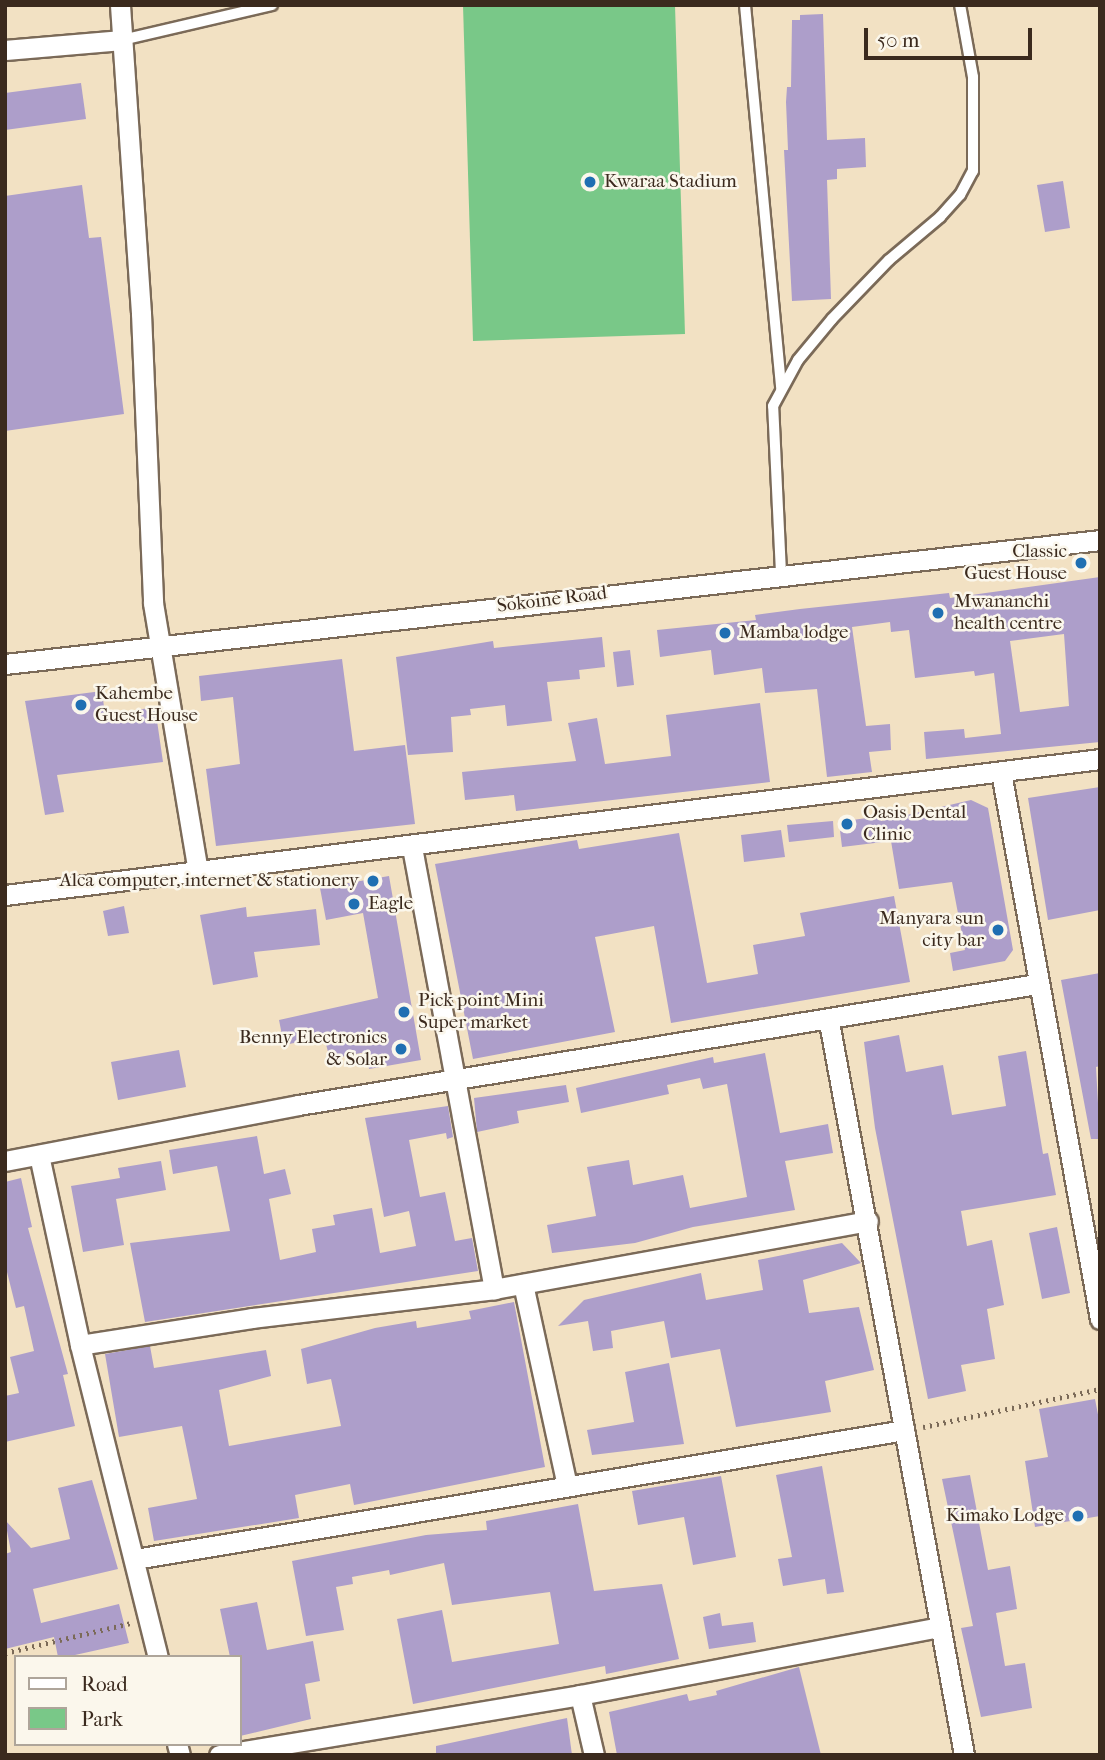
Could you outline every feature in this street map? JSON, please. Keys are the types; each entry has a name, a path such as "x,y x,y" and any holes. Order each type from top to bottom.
{"street":[{"path":"120,5 158,648 198,872"},
{"path":"5,50 122,40"},
{"name":"Sokoine Road","path":"5,664 781,573 1100,540"},
{"path":"5,895 412,847 1100,759"},
{"path":"1001,772 1037,984 1100,1319"},
{"path":"412,847 494,1289"},
{"path":"5,1161 455,1079 829,1022 1037,984"},
{"path":"829,1022 868,1221 964,1755"},
{"path":"39,1155 80,1345 158,1655"},
{"path":"80,1345 252,1318 494,1289 868,1221"},
{"path":"523,1284 567,1485"},
{"path":"135,1559 905,1430"},
{"path":"219,1755 580,1695 940,1627"},
{"path":"580,1695 594,1755"}],"lane":[{"path":"122,40 272,5"},
{"path":"745,5 781,390"},
{"path":"781,573 771,423 781,390 832,319 889,260 940,217 960,195 973,171 973,77 960,5"}],"path":[{"path":"905,1430 1100,1389"},
{"path":"5,1653 149,1620"}],"green space":[{"path":"463,5 675,5 685,334 473,341"}],"building":[{"path":"823,14 827,140 865,138 866,167 837,169 837,179 827,180 831,299 792,301 784,150 788,150 786,102 787,87 791,87 792,20 800,20 800,15"},
{"path":"81,83 86,119 5,130 5,93"},
{"path":"1063,181 1070,228 1045,232 1037,185"},
{"path":"82,185 89,238 101,237 124,414 5,431 5,196"},
{"path":"1100,577 1100,742 926,759 924,732 964,729 965,738 1001,734 994,673 975,676 974,671 915,678 909,630 891,632 890,622 852,627 866,726 890,724 891,750 869,752 872,772 827,777 817,689 765,693 762,668 714,675 711,650 660,657 657,630 756,620 755,615 800,609 949,593 950,598","holes":["1064,634 1069,706 1020,712 1010,641"]},
{"path":"602,637 605,667 579,670 580,679 547,682 552,721 507,726 505,705 470,709 471,715 451,717 453,752 408,755 396,657 493,641 494,648"},
{"path":"630,650 634,685 617,687 613,652"},
{"path":"342,659 354,751 405,745 415,824 216,846 206,769 240,764 233,697 201,701 199,676"},
{"path":"102,691 105,715 155,707 163,762 57,775 64,812 45,815 25,701"},
{"path":"760,703 770,782 516,811 514,795 465,800 462,772 576,761 568,723 597,718 605,764 671,756 666,715"},
{"path":"1100,787 1100,910 1048,920 1028,798"},
{"path":"971,800 988,808 1013,950 1005,961 953,971 950,953 965,950 952,882 899,889 891,841 842,847 839,822 880,816 881,821"},
{"path":"833,821 834,837 789,842 787,825"},
{"path":"781,830 785,857 744,862 741,835"},
{"path":"679,833 707,983 758,974 753,945 805,936 800,913 894,896 910,982 671,1023 654,926 595,937 615,1032 473,1059 435,864 577,840 579,849"},
{"path":"389,876 421,1060 369,1069 366,1052 330,1059 324,1037 284,1045 279,1020 378,998 363,913 326,920 320,888"},
{"path":"124,906 129,933 108,936 103,911"},
{"path":"246,907 247,917 316,909 320,945 254,952 258,977 213,985 200,915"},
{"path":"1100,973 1100,1066 1096,1067 1100,1139 1091,1139 1061,980"},
{"path":"899,1035 906,1072 943,1065 952,1115 1006,1106 998,1056 1026,1051 1043,1154 1048,1153 1056,1195 961,1211 967,1246 992,1240 1004,1305 987,1309 995,1359 961,1365 966,1391 928,1399 875,1128 864,1042"},
{"path":"179,1050 186,1087 118,1100 111,1062"},
{"path":"765,1053 780,1133 828,1124 833,1153 785,1161 795,1210 693,1227 635,1243 552,1253 547,1225 596,1216 587,1167 629,1160 633,1185 683,1175 690,1208 747,1197 727,1084 703,1089 700,1078 667,1085 669,1094 581,1113 576,1088 713,1057 714,1063"},
{"path":"566,1085 569,1102 517,1111 519,1123 477,1132 474,1098"},
{"path":"448,1106 453,1137 447,1139 446,1133 409,1140 420,1197 445,1192 455,1241 472,1238 478,1271 145,1322 130,1243 230,1231 217,1166 173,1174 169,1150 257,1136 264,1174 285,1169 291,1194 269,1199 280,1260 316,1252 312,1229 335,1225 333,1215 372,1208 380,1253 416,1246 409,1211 384,1217 365,1118"},
{"path":"161,1161 166,1190 116,1199 124,1245 83,1252 71,1186 120,1178 118,1168"},
{"path":"21,1178 32,1227 28,1228 68,1374 63,1375 75,1426 5,1442 5,1396 19,1393 10,1357 34,1351 24,1306 16,1308 5,1264 5,1182"},
{"path":"1057,1227 1070,1293 1042,1299 1029,1233"},
{"path":"842,1243 861,1263 803,1280 809,1313 859,1307 874,1370 825,1381 831,1412 736,1427 720,1349 671,1358 664,1321 611,1331 613,1348 593,1351 588,1321 558,1326 584,1300 701,1273 706,1300 763,1290 758,1260"},
{"path":"514,1302 545,1467 354,1505 350,1484 295,1495 299,1518 154,1541 148,1508 197,1499 182,1426 119,1437 105,1354 150,1346 154,1368 266,1350 271,1376 219,1390 229,1446 341,1426 331,1379 307,1384 301,1349 375,1328 416,1321 417,1328 471,1319 469,1311"},
{"path":"669,1363 684,1444 592,1455 587,1430 634,1422 625,1372"},
{"path":"1095,1399 1100,1425 1100,1516 1035,1527 1025,1461 1048,1457 1039,1409"},
{"path":"822,1466 844,1592 827,1594 825,1579 783,1586 778,1559 792,1557 776,1475"},
{"path":"970,1475 988,1570 1010,1566 1017,1609 996,1613 1005,1666 1025,1663 1032,1708 981,1717 961,1628 973,1626 942,1479"},
{"path":"721,1476 736,1557 693,1565 684,1517 638,1525 632,1491"},
{"path":"92,1480 118,1569 33,1589 41,1623 119,1604 129,1643 75,1655 58,1655 54,1637 5,1649 5,1554 11,1552 5,1520 31,1548 70,1539 58,1488"},
{"path":"578,1504 594,1591 662,1584 679,1659 606,1674 605,1666 413,1704 397,1619 442,1610 452,1662 559,1644 550,1592 452,1605 444,1563 390,1575 389,1570 352,1577 353,1584 336,1587 344,1630 306,1636 292,1561 426,1535 487,1530 486,1521"},
{"path":"257,1602 267,1650 313,1641 320,1681 305,1684 311,1719 242,1736 242,1655 230,1655 220,1609"},
{"path":"720,1613 722,1626 753,1622 756,1642 709,1649 703,1617"},
{"path":"799,1667 821,1755 617,1755 609,1712 687,1694 689,1701 717,1695 716,1691"},
{"path":"567,1718 572,1755 436,1755 436,1746"}],"place":[{"name":"Kwaraa Stadium","path":"590,182"},
{"name":"Classic Guest House","path":"1081,563"},
{"name":"Mwananchi health centre","path":"938,613"},
{"name":"Mamba lodge","path":"725,633"},
{"name":"Kahembe Guest House","path":"81,705"},
{"name":"Oasis Dental Clinic","path":"847,824"},
{"name":"Alca computer, internet & stationery","path":"373,881"},
{"name":"Eagle","path":"354,904"},
{"name":"Manyara sun city bar","path":"998,930"},
{"name":"Pick point Mini Super market","path":"404,1012"},
{"name":"Benny Electronics & Solar","path":"401,1049"},
{"name":"Kimako Lodge","path":"1078,1516"}]}
